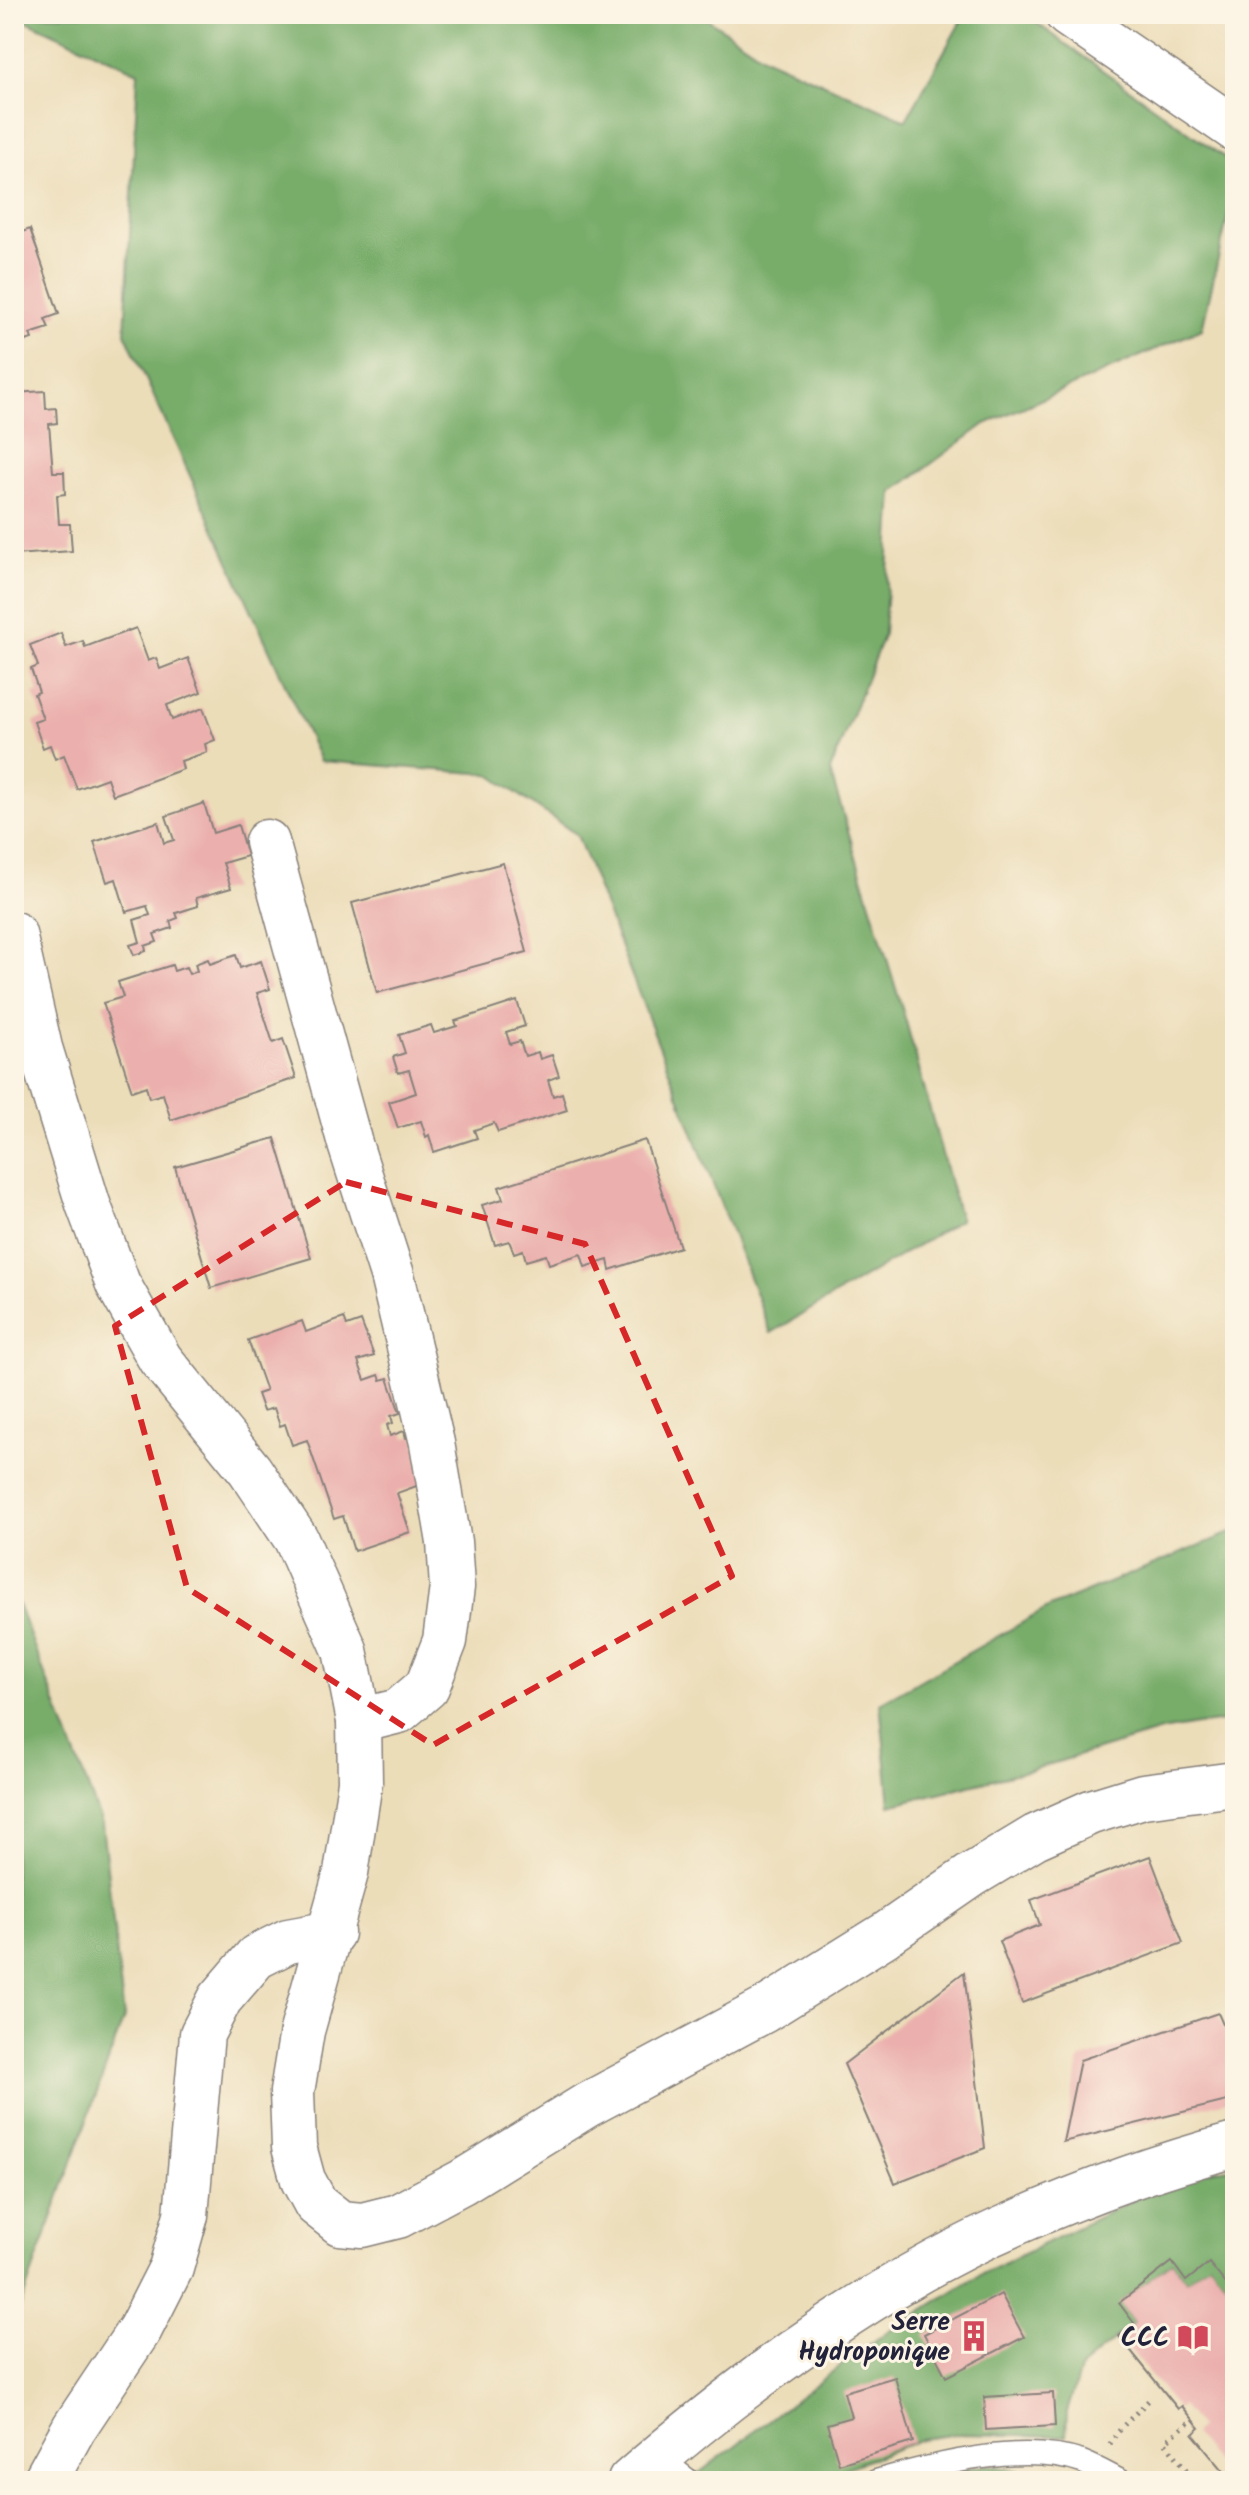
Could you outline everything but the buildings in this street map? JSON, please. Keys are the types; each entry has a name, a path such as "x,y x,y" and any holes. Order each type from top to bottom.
{"street":[{"path":"1067,14 1235,129"},
{"path":"267,842 350,1144 392,1275 432,1443 449,1542 452,1587 445,1641 427,1687 399,1711 359,1721"},
{"path":"14,934 40,1048 88,1204 118,1284 160,1359 250,1470 296,1539 345,1650 359,1721 360,1782 346,1873 332,1933 302,2031 292,2092 294,2147 303,2180 316,2204 340,2223 362,2225 398,2216 462,2182 587,2105 763,2011 1035,1837 1091,1812 1143,1796 1235,1784"},
{"path":"45,2481 74,2428 140,2329 171,2268 186,2215 202,2034 220,1999 256,1957 288,1941 332,1933"},
{"path":"659,2473 770,2370 854,2311 946,2257 1016,2222 1086,2194 1174,2162 1235,2145"}],"lane":[{"path":"876,2481 993,2455 1041,2455 1081,2462 1121,2481"}],"path":[{"path":"1096,2469 1118,2431 1149,2400"},
{"path":"1178,2481 1188,2472 1165,2442 1192,2420"}],"highlighted area":[{"path":"346,1182 585,1244 732,1576 433,1745 187,1588 115,1326"}],"green space":[{"path":"704,14 766,58 906,120 965,14 1024,14 1235,165 1235,185 1202,329 985,424 893,492 884,634 830,771 907,1025 960,1220 771,1333 577,835 489,774 320,761 125,333 138,72 14,15"},
{"path":"1235,1531 1235,1719 1161,1731 1034,1769 890,1805 880,1703 1050,1607"},
{"path":"14,1594 102,1824 124,2017 14,2324"},
{"path":"1235,2167 1235,2295 1209,2263 1186,2281 1172,2262 1120,2303 1134,2323 1081,2367 1067,2412 1066,2436 958,2434 922,2439 813,2481 712,2481 695,2476 869,2344 976,2277 1185,2175"},
{"path":"989,2465 1071,2481 897,2481"}],"place":[{"name":"Serre Hydroponique","path":"974,2336"},
{"name":"CCC","path":"1193,2337"}]}
